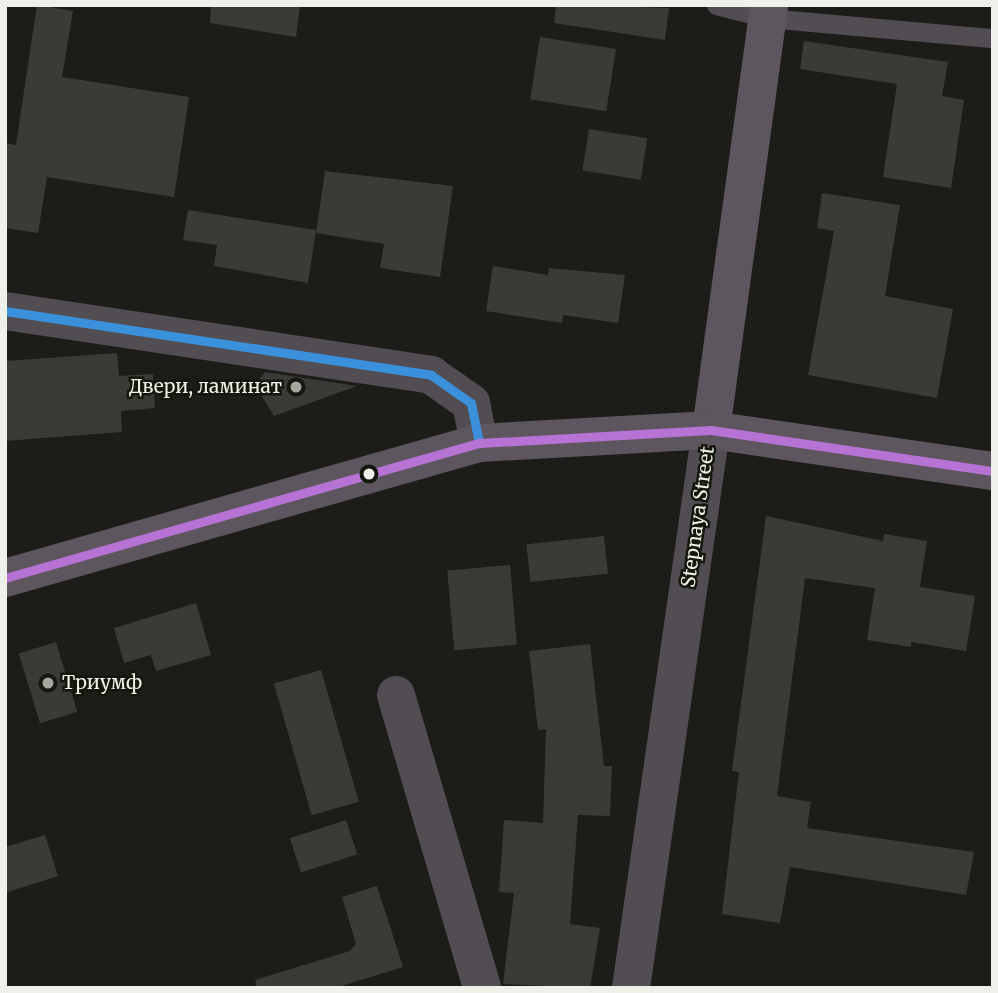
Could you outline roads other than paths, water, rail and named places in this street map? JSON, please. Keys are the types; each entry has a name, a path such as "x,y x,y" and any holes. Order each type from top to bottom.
{"main road":[{"name":"Stepnaya Street","path":"711,430 768,12"},
{"path":"5,578 479,443 711,430 993,471"}],"street":[{"path":"5,311 431,375 471,403 479,443"},
{"name":"Stepnaya Street","path":"631,988 711,430"},
{"path":"396,695 482,988"}],"lane":[{"path":"716,5 993,38"}],"place":[{"name":"Двери, ламинат","path":"296,387"},
{"name":"Триумф","path":"48,683"}]}
